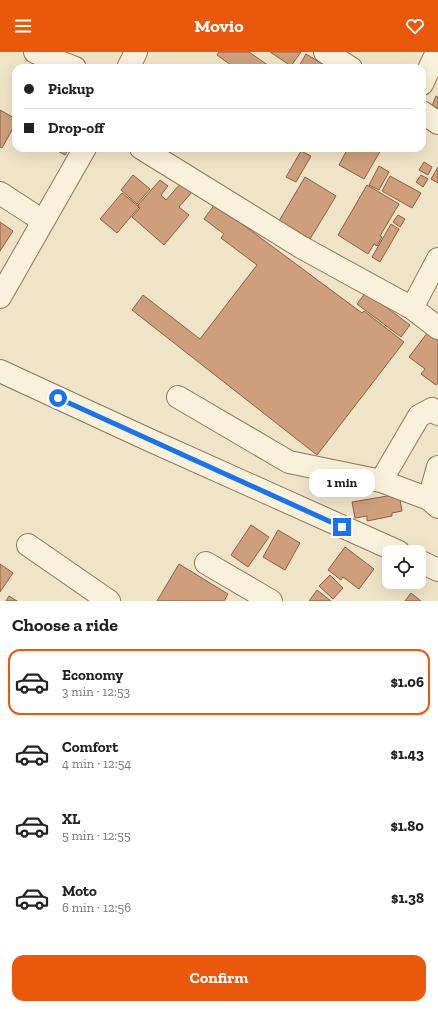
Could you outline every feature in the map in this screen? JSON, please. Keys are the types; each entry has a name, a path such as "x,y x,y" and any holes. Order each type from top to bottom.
{"street":[{"path":"35,52 65,64"},
{"path":"130,64 136,52"},
{"path":"325,52 344,64"},
{"path":"426,75 437,52"},
{"path":"426,115 438,123"},
{"path":"0,297 83,152"},
{"path":"147,152 301,247 412,308 438,328"},
{"path":"0,193 43,222"},
{"path":"412,308 438,258"},
{"path":"0,371 152,442 383,545"},
{"path":"178,397 289,462 381,481 434,503 438,468"},
{"path":"381,481 419,416 432,409 438,414"},
{"path":"28,545 109,601"},
{"path":"206,563 270,601"},
{"path":"426,564 438,570"}],"building":[{"path":"219,52 249,52 266,64 229,64 217,55"},
{"path":"270,52 301,52 292,64 288,64"},
{"path":"306,54 322,64 300,64"},
{"path":"436,96 438,97 438,108 432,106"},
{"path":"0,110 12,117 12,130 2,148 0,147"},
{"path":"59,152 67,152 65,155"},
{"path":"300,152 311,156 296,182 286,177"},
{"path":"346,152 380,152 364,179 339,165"},
{"path":"424,162 432,167 428,175 419,170"},
{"path":"379,166 389,172 379,190 369,185"},
{"path":"438,167 438,183 431,179"},
{"path":"133,175 150,189 137,204 121,190"},
{"path":"421,175 428,179 423,187 416,182"},
{"path":"390,176 421,193 412,208 382,191"},
{"path":"305,177 336,196 310,239 279,221"},
{"path":"160,180 168,186 161,195 166,200 181,183 192,192 179,207 189,215 164,245 132,217 140,208 138,205"},
{"path":"367,185 399,204 380,236 382,237 377,246 374,244 368,254 338,235"},
{"path":"122,193 139,207 117,233 100,219"},
{"path":"215,204 362,313 364,311 404,342 317,455 132,310 143,295 200,339 257,265 221,238 224,234 204,219"},
{"path":"398,215 405,219 400,227 393,222"},
{"path":"0,222 13,231 0,251"},
{"path":"391,224 399,229 380,262 372,257"},
{"path":"366,292 410,325 401,337 357,304"},
{"path":"428,332 438,339 438,383 436,385 421,374 425,369 409,357"},
{"path":"399,494 402,511 392,513 392,516 367,521 367,516 355,518 352,502"},
{"path":"251,525 269,537 248,567 231,555"},
{"path":"278,530 300,543 285,570 263,557"},
{"path":"345,547 374,569 359,589 343,577 341,580 328,570"},
{"path":"0,564 13,573 0,592"},
{"path":"179,564 228,594 224,601 157,601"},
{"path":"330,575 343,588 333,599 319,586"},
{"path":"317,590 331,601 309,601"},
{"path":"411,593 421,601 405,601"},
{"path":"9,596 17,601 6,601"}],"route":[{"path":"58,398 342,527"}]}
